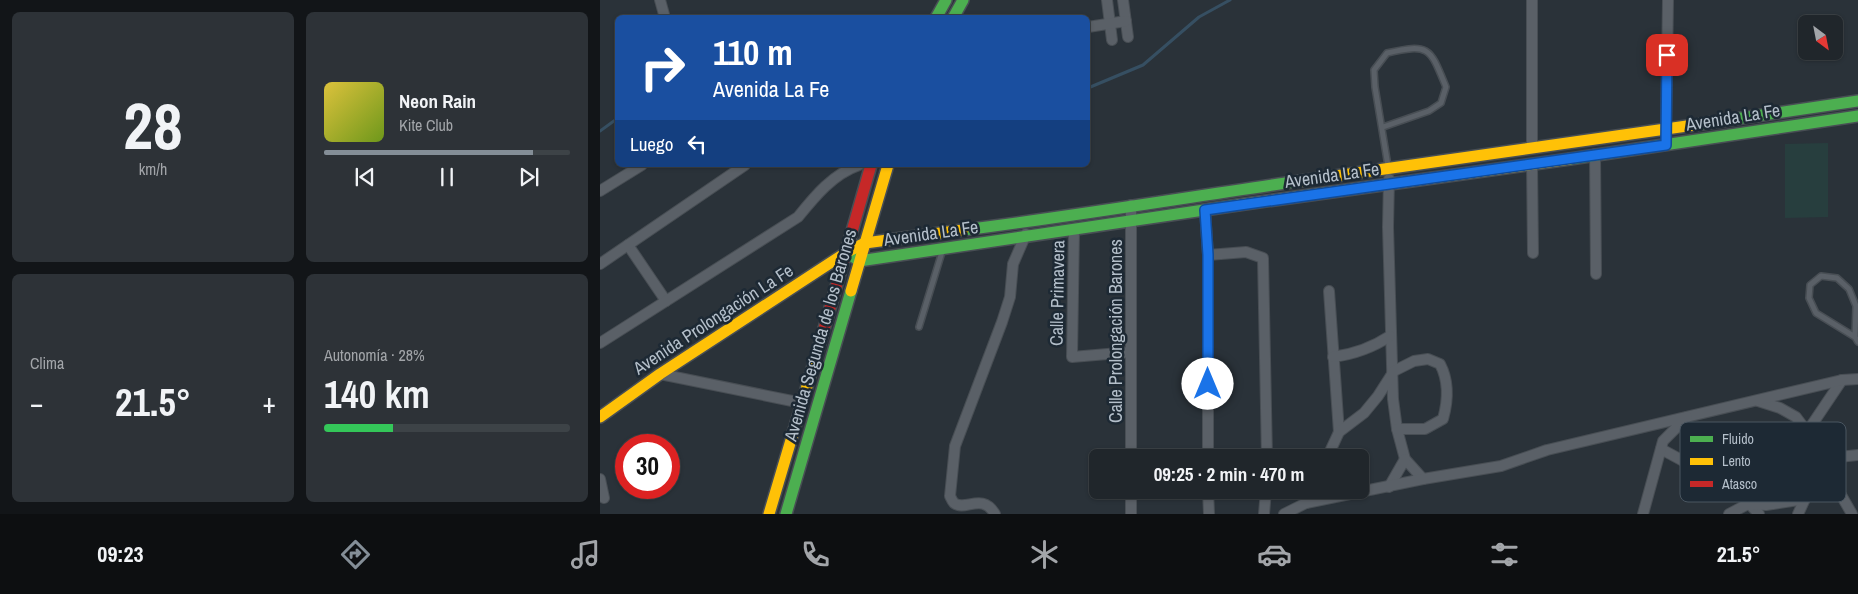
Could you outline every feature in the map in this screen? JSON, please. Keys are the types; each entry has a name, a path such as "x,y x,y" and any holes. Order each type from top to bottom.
{"street":[{"path":"660,0 664,15"},
{"path":"938,15 946,0"},
{"path":"955,15 964,0"},
{"path":"1106,0 1112,40"},
{"path":"1123,0 1128,37"},
{"path":"1532,0 1532,148"},
{"path":"1666,145 1668,0"},
{"path":"1090,27 1126,21"},
{"name":"Avenida La Fe","path":"847,252 865,243 1036,221 1131,205 1858,101"},
{"name":"Avenida La Fe","path":"859,261 1858,116"},
{"path":"1595,154 1596,274"},
{"path":"1532,164 1534,253"},
{"path":"600,191 639,167"},
{"path":"600,264 742,167"},
{"path":"600,343 798,217 820,189 854,167"},
{"name":"Avenida Segunda de los Barones","path":"769,514 870,167"},
{"name":"Avenida Segunda de los Barones","path":"786,514 887,167"},
{"path":"1388,169 1390,185 1388,227 1390,336 1394,371 1393,399 1397,429 1405,459 1423,479"},
{"name":"Calle Prolongación Barones","path":"1131,205 1131,449"},
{"path":"1205,210 1208,255 1208,449"},
{"path":"995,514 988,505 980,503 959,505 954,503 950,496 955,446 1010,297 1013,264 1024,238 1036,221"},
{"name":"Calle Primavera","path":"1074,230 1072,357 1131,352"},
{"path":"628,245 666,301"},
{"path":"847,252 859,261"},
{"name":"Avenida Prolongación La Fe","path":"600,416 660,374 847,252"},
{"path":"1208,255 1246,252 1263,258 1267,449"},
{"path":"1329,291 1339,432"},
{"path":"1333,357 1353,354 1375,346 1390,336"},
{"path":"1331,449 1339,432 1364,413 1378,396 1394,371 1414,361 1428,359 1440,364 1446,376 1446,407 1443,419 1425,429 1397,429"},
{"path":"660,374 802,403"},
{"path":"1284,514 1306,503 1423,479 1502,466 1547,450 1842,380 1858,379"},
{"path":"1815,422 1842,380"},
{"path":"1757,401 1780,408 1796,417 1800,422"},
{"path":"1682,422 1688,416"},
{"path":"1643,514 1664,441 1680,424"},
{"path":"1661,449 1680,460"},
{"path":"1389,487 1405,459"},
{"path":"600,479 604,498"},
{"path":"1131,499 1131,514"},
{"path":"1208,499 1208,514"},
{"path":"1264,514 1265,499"},
{"path":"1306,503 1308,499"},
{"path":"1729,514 1748,504 1766,505 1786,502"},
{"path":"1798,514 1804,502"},
{"path":"1845,502 1852,514"},
{"path":"1748,504 1759,514"}],"lane":[{"path":"1383,127 1429,111 1441,102 1446,87 1434,57 1422,49 1412,47 1387,53 1374,70 1388,169"},
{"path":"919,327 943,249"},
{"path":"1821,276 1837,278 1849,289 1856,306 1857,340 1816,313 1809,298 1810,285 1821,276"}],"green space":[{"path":"1828,143 1828,217 1785,218 1785,144"}],"waterway":[{"path":"1090,87 1143,65 1199,17 1230,0"},
{"path":"600,131 615,120"}],"traffic: fast":[{"path":"938,15 946,0"},
{"path":"955,15 963,0"},
{"path":"1694,125 1858,101"},
{"path":"1570,159 1858,116"},
{"path":"963,230 1300,181"},
{"path":"847,252 859,261 1238,205"},
{"path":"786,514 851,291"}],"traffic: slow":[{"path":"1300,181 1694,125"},
{"path":"1238,205 1570,159"},
{"path":"851,291 887,167"},
{"path":"600,417 660,374 847,252 865,243 963,230"},
{"path":"769,514 824,329"}],"traffic: jam":[{"path":"824,329 870,167"}],"route":[{"path":"1208,384 1208,255 1205,210 1666,145 1667,55"}]}
